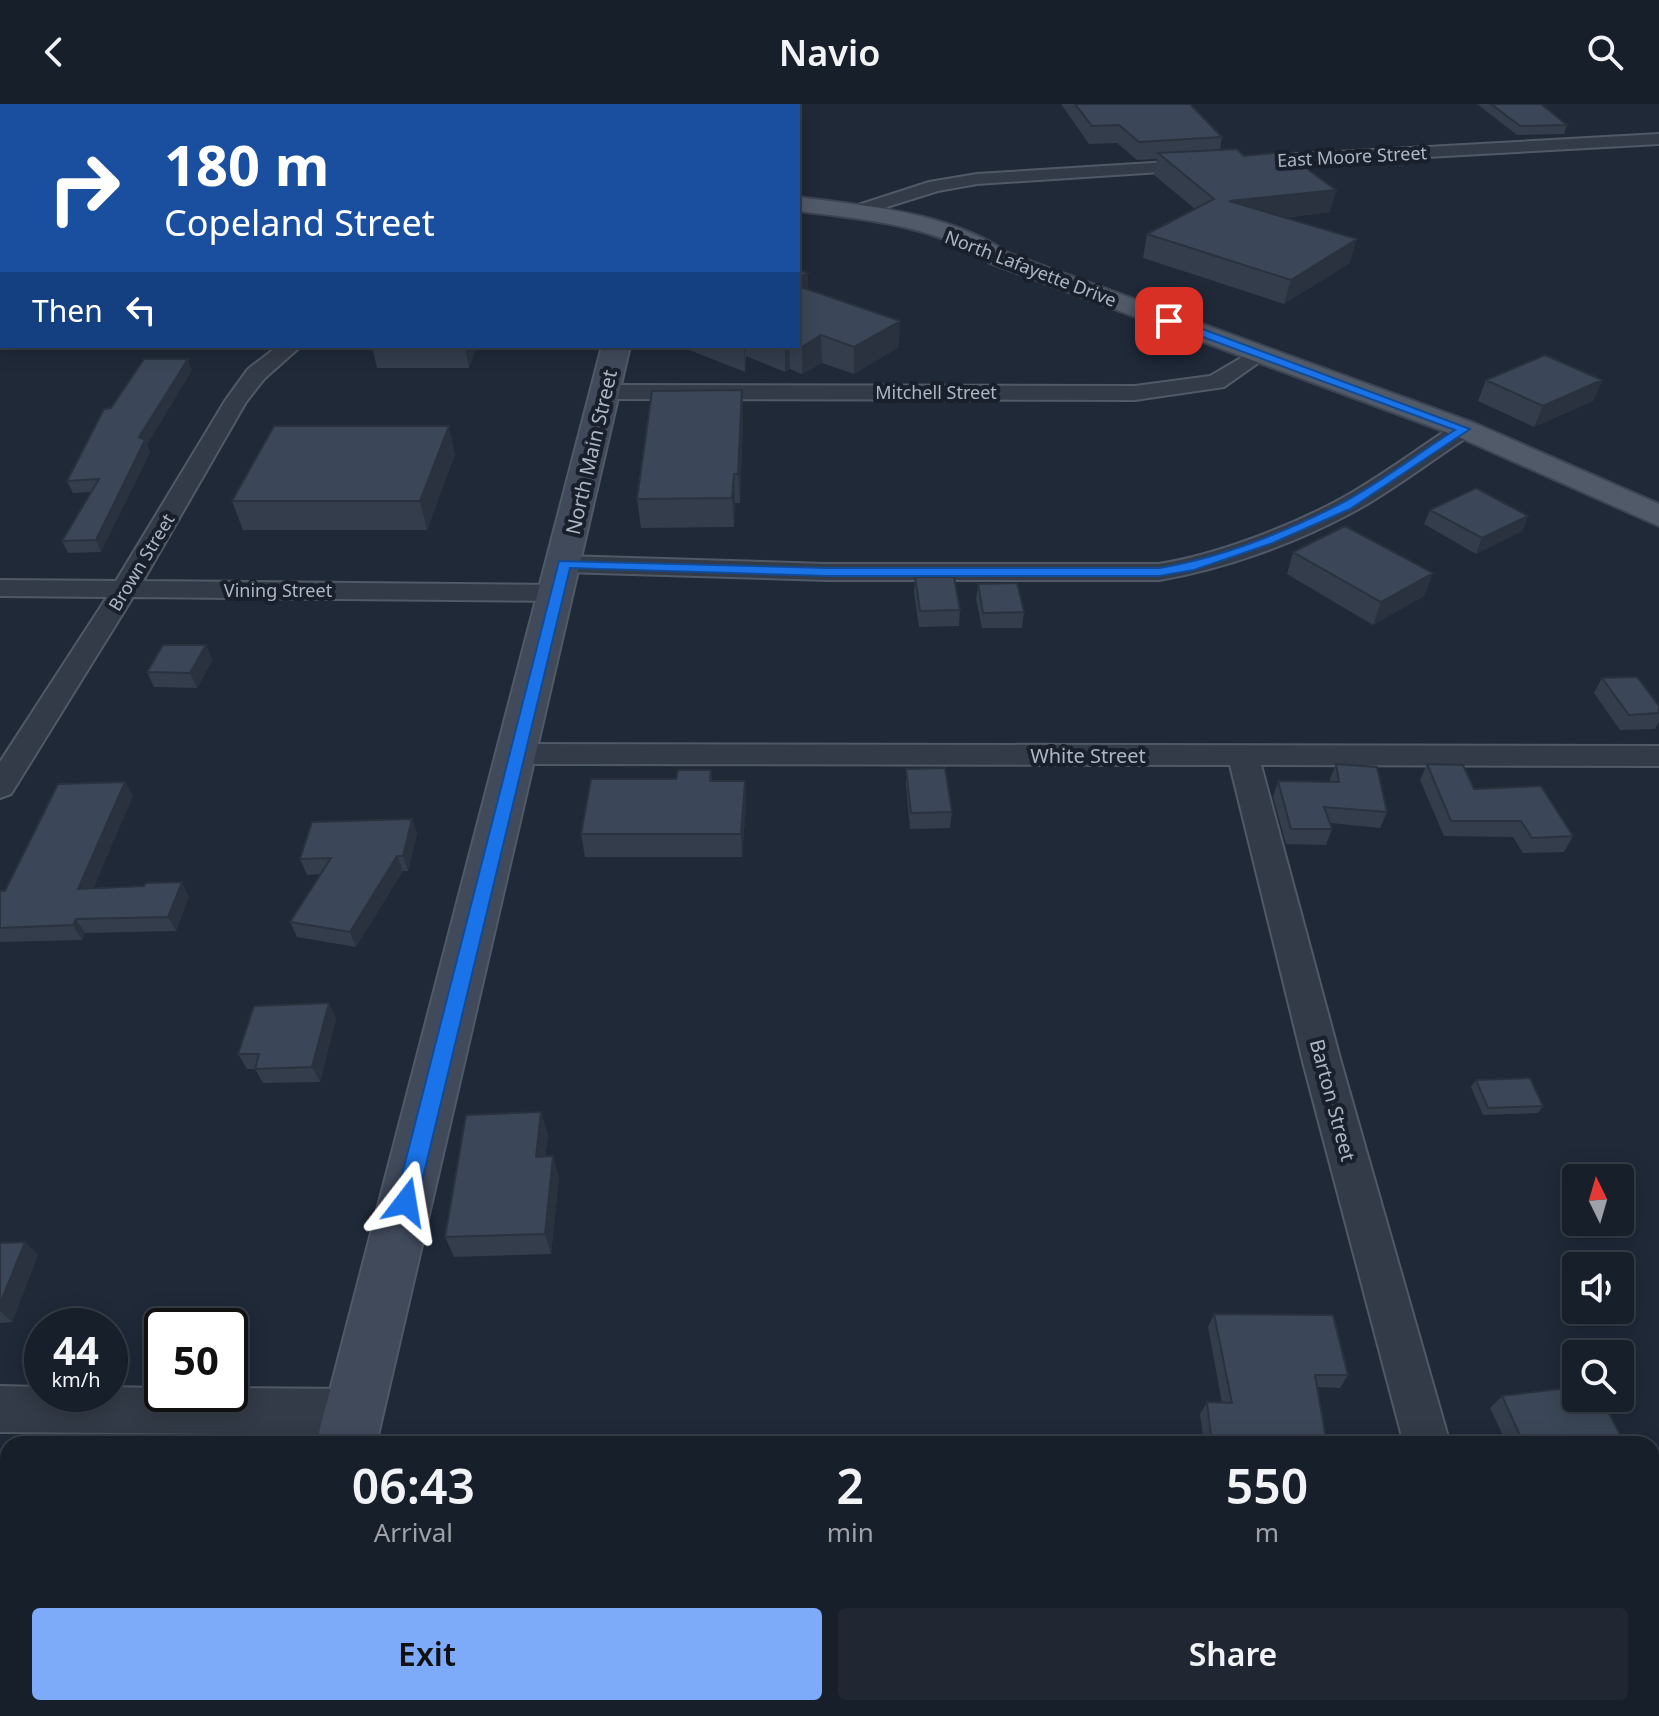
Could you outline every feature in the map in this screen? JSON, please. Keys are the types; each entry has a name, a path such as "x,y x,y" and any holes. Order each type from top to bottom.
{"main road":[{"name":"North Lafayette Drive","path":"800,204 858,211 993,252 1464,429 1659,516"},
{"path":"800,217 911,239 964,256 993,252"},
{"name":"North Main Street","path":"350,1428 616,348"}],"street":[{"name":"East Moore Street","path":"858,211 935,186 977,179 1659,139"},
{"name":"Brown Street","path":"0,787 125,589 236,401 256,374 288,348"},
{"name":"Mitchell Street","path":"605,392 1135,393 1216,382 1258,354"},
{"name":"Vining Street","path":"0,588 125,589 841,572 1159,572 1189,567 1265,541 1346,506 1464,429"},
{"name":"White Street","path":"517,754 1659,756"},
{"name":"Barton Street","path":"1243,755 1322,1062 1425,1436"},
{"path":"0,1409 350,1428"}],"building":[{"path":"1075,104 1190,104 1222,137 1139,142 1119,125 1092,126"},
{"path":"1491,104 1541,104 1567,125 1520,126"},
{"path":"1237,149 1244,156 1284,152 1336,190 1229,201 1357,239 1291,280 1147,234 1214,199 1158,153"},
{"path":"800,287 900,321 854,347 821,335 802,347"},
{"path":"1545,355 1602,380 1543,406 1486,380"},
{"path":"144,359 188,359 139,437 145,440 96,540 62,541 99,479 67,481 104,409 111,408"},
{"path":"742,390 738,474 734,474 732,498 637,499 652,391"},
{"path":"274,426 449,426 420,501 232,501"},
{"path":"1476,488 1528,516 1482,538 1430,510"},
{"path":"1345,526 1433,573 1381,602 1293,552"},
{"path":"915,577 954,577 960,610 920,611"},
{"path":"1017,583 1024,612 983,613 978,584"},
{"path":"163,645 206,645 190,673 147,672"},
{"path":"1637,677 1659,706 1659,713 1629,715 1602,678"},
{"path":"1336,764 1377,767 1387,812 1324,807 1332,829 1291,829 1278,781 1339,782"},
{"path":"1427,764 1463,765 1474,789 1541,786 1573,836 1532,838 1521,821 1451,821"},
{"path":"945,768 952,812 911,813 906,769"},
{"path":"678,770 711,770 710,781 745,781 741,834 581,834 591,779 676,779"},
{"path":"125,782 78,889 182,882 168,917 76,919 73,925 0,928 0,891 5,891 58,784"},
{"path":"412,819 403,856 397,856 350,932 290,922 331,858 300,859 312,822"},
{"path":"329,1003 312,1067 255,1069 259,1054 238,1054 254,1006"},
{"path":"1530,1078 1543,1106 1488,1108 1476,1080"},
{"path":"541,1112 536,1157 553,1156 545,1234 445,1237 466,1115"},
{"path":"25,1242 0,1304 0,1243"},
{"path":"1214,1314 1333,1315 1348,1375 1315,1375 1326,1436 1211,1436 1207,1402 1232,1403"},
{"path":"1562,1389 1562,1412 1608,1412 1621,1436 1520,1436 1502,1396"}],"route":[{"path":"406,1202 564,564 827,572 1159,572 1189,567 1265,541 1346,506 1464,429 1169,321"}]}
